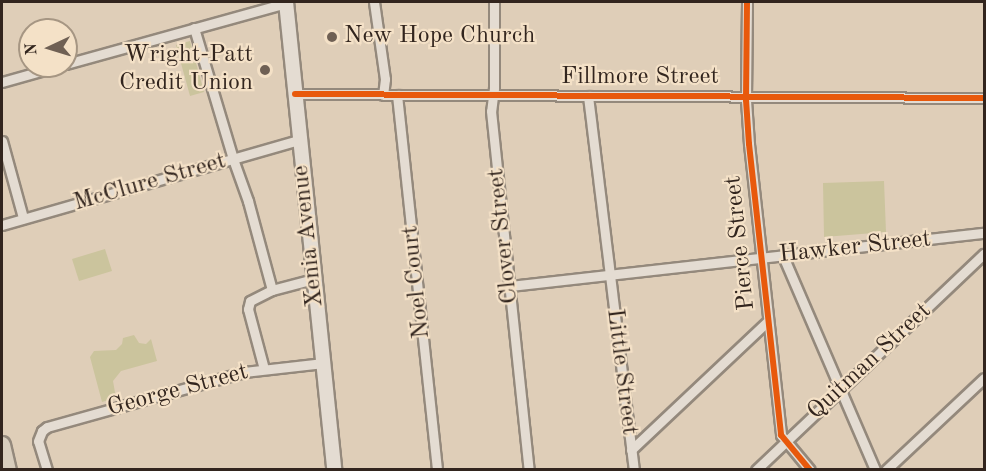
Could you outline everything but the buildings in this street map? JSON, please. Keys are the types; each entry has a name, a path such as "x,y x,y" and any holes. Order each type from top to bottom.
{"highway":[{"path":"2,445 8,470"}],"street":[{"path":"78,61 286,2"},
{"name":"Xenia Avenue","path":"286,2 334,470"},
{"path":"374,2 384,63 385,79 382,95"},
{"name":"Clover Street","path":"494,2 494,88 491,111 529,470"},
{"name":"Pierce Street","path":"747,2 747,96 767,322 781,435 784,443"},
{"path":"194,28 232,159 248,201 272,290"},
{"path":"2,82 18,78"},
{"name":"Fillmore Street","path":"295,94 984,98"},
{"name":"Noel Court","path":"397,95 437,470"},
{"name":"Little Street","path":"588,96 608,275 634,470"},
{"name":"McClure Street","path":"2,225 299,140"},
{"path":"2,141 23,218"},
{"name":"Hawker Street","path":"510,286 984,233"},
{"name":"Quitman Street","path":"756,470 984,254"},
{"path":"783,256 875,470"},
{"path":"264,369 248,305 252,298 272,290 314,279"},
{"path":"631,450 767,322"},
{"name":"George Street","path":"47,470 38,441 39,435 46,427 244,372 323,363"},
{"path":"886,470 984,378"},
{"path":"784,443 810,470"}],"shaded area":[{"path":"190,41 204,92 190,96 176,45"},
{"path":"884,181 886,232 824,237 823,183"},
{"path":"105,249 112,271 79,281 72,259"},
{"path":"134,335 139,343 146,344 151,339 157,361 121,371 113,381 116,398 102,402 90,357 94,351 116,350 122,344 123,338"}],"cycle path":[{"path":"747,2 746,100 749,144 781,435 810,470"},
{"path":"295,94 984,98"}],"place":[{"name":"New Hope Church","path":"332,37"},
{"name":"Wright-Patt Credit Union","path":"265,70"}]}
